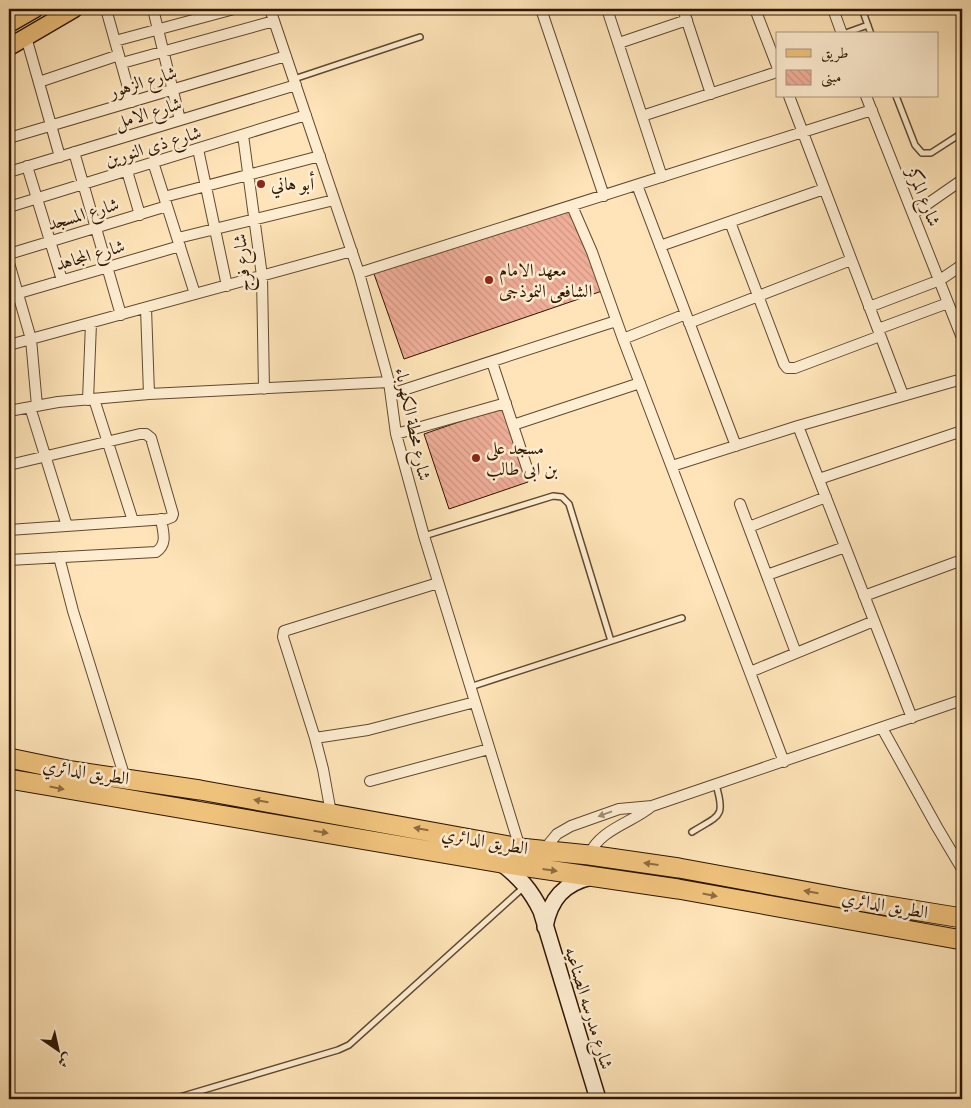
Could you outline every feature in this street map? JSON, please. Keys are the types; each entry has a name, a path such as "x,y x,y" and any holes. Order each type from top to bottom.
{"highway":[{"name":"الطريق الدائري","path":"9,758 72,771 200,790 520,848 589,855 679,868 962,918"},
{"name":"الطريق الدائري","path":"9,779 501,863 596,876 962,940"},
{"path":"196,812 200,790"}],"main road":[{"path":"9,24 35,9"},
{"path":"9,47 74,9"}],"street":[{"path":"106,9 132,102"},
{"path":"153,9 180,120"},
{"path":"115,41 234,9"},
{"name":"شارع محطة الكهرباء","path":"270,9 359,273 391,394 396,434 424,536 520,848"},
{"path":"541,9 604,196"},
{"path":"607,9 662,177"},
{"path":"683,9 711,94"},
{"path":"755,9 776,63"},
{"path":"833,9 841,32"},
{"path":"618,43 686,20"},
{"path":"39,82 120,59 164,52 274,21"},
{"path":"26,37 60,157"},
{"name":"شارع الزهور","path":"9,138 286,56"},
{"path":"642,116 776,72"},
{"name":"شارع الامل","path":"9,172 180,120 295,82"},
{"path":"790,98 903,395"},
{"name":"شارع المركز","path":"867,98 962,338"},
{"path":"359,273 872,110"},
{"name":"شارع ذى النورين","path":"9,207 306,115"},
{"name":"شارع فرج","path":"243,135 262,276 264,389"},
{"path":"198,149 227,286"},
{"path":"74,152 121,315"},
{"name":"شارع المسجد","path":"9,254 140,214 166,201 206,186 320,156"},
{"path":"153,162 196,294"},
{"path":"27,166 62,280"},
{"path":"127,171 140,214"},
{"path":"913,214 962,180"},
{"path":"637,185 736,446"},
{"path":"660,246 824,189"},
{"name":"شارع المجاهد","path":"14,294 107,268 215,229 334,200"},
{"path":"572,206 592,252 616,322 784,762"},
{"path":"730,222 787,368 795,368 948,303"},
{"path":"9,345 352,251"},
{"path":"623,339 758,296 851,260"},
{"path":"9,263 14,294 31,338 33,407 67,526"},
{"path":"869,307 940,280 962,265"},
{"path":"146,308 150,394"},
{"path":"391,394 616,322"},
{"path":"91,323 91,400 108,442 133,521"},
{"path":"492,362 529,474"},
{"path":"672,466 798,426 962,379"},
{"path":"9,411 150,394 388,382"},
{"path":"513,425 640,384"},
{"path":"396,434 506,402"},
{"path":"798,426 912,718"},
{"path":"819,479 962,431"},
{"path":"9,465 140,434 149,436 173,514 170,518 161,519 9,530"},
{"path":"749,527 826,497"},
{"path":"740,504 796,653"},
{"path":"9,560 156,552 163,546 165,541 161,519"},
{"path":"767,575 845,547"},
{"path":"58,558 125,778"},
{"path":"864,596 962,560"},
{"path":"331,813 315,738 283,636 284,631 438,583"},
{"path":"750,672 874,621"},
{"path":"543,850 557,834 571,826 619,809 652,806 962,700"},
{"path":"315,738 368,730 475,702"},
{"path":"882,728 962,869"},
{"path":"370,781 490,749"},
{"path":"589,855 592,848 606,834 635,819 652,806"},
{"name":"شارع مدرسه الصناعيه","path":"501,863 517,875 526,885 541,911 598,1099"},
{"path":"545,928 548,912 555,898 566,887 580,879 596,876"}],"lane":[{"path":"862,9 870,32"},
{"path":"848,32 868,25"},
{"path":"295,82 420,37"},
{"path":"897,98 915,145 922,152 931,154 962,133"},
{"path":"424,536 553,496 562,497 569,504 612,641"},
{"path":"470,687 682,618"},
{"path":"692,832 715,817 720,811 721,802 716,785"},
{"path":"173,1099 349,1046 526,885"}],"building":[{"name":"معهد الامام الشافعى النموذجى","path":"575,201 605,290 404,359 373,271"},
{"name":"مسجد على بن ابى طالب","path":"502,407 528,482 449,509 424,434"}],"place":[{"name":"أبو هاني","path":"261,184"},
{"name":"معهد الامام الشافعى النموذجى","path":"489,280"},
{"name":"مسجد على بن ابى طالب","path":"476,458"}]}
